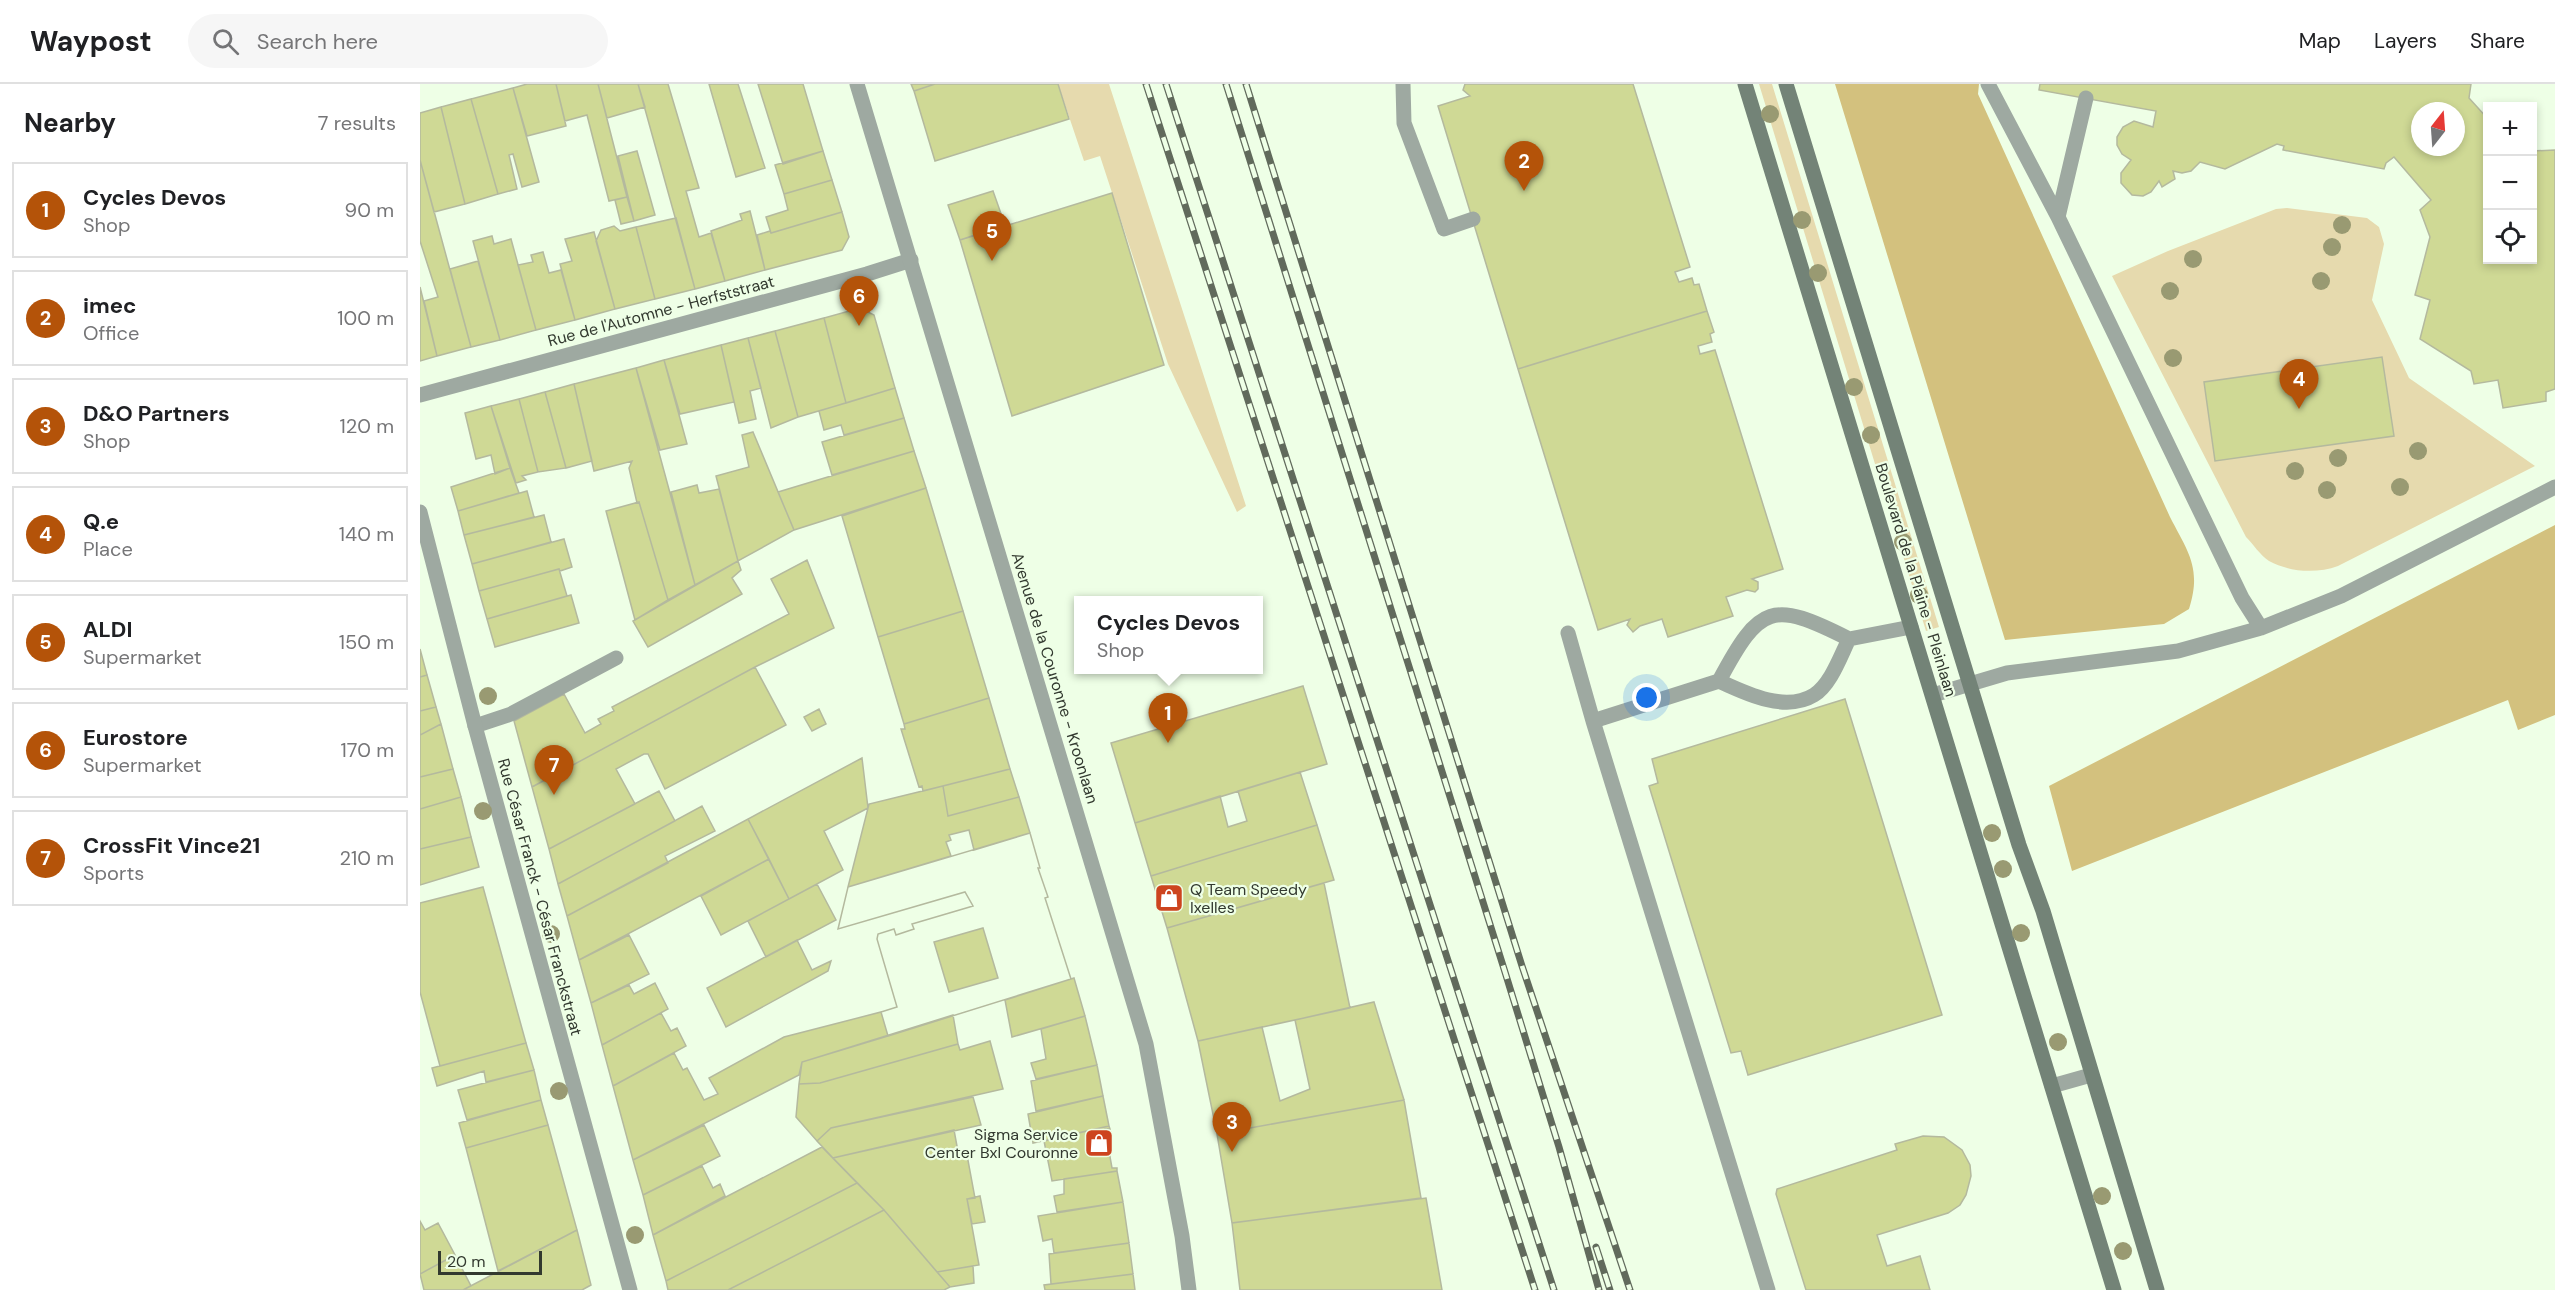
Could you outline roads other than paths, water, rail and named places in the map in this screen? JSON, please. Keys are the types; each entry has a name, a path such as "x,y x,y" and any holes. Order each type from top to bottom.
{"main road":[{"name":"Boulevard de la Plaine - Pleinlaan","path":"1745,84 2114,1290"},
{"name":"Boulevard de la Plaine - Pleinlaan","path":"1786,84 2019,845 2043,911 2157,1290"}],"street":[{"name":"Avenue de la Couronne - Kroonlaan","path":"857,84 1146,1044 1182,1236 1189,1290"},
{"path":"1403,84 1404,123 1444,229 1473,219"},
{"path":"1988,84 2058,217 2242,598 2261,628"},
{"path":"2058,217 2086,99"},
{"name":"Rue de l'Automne - Herfststraat","path":"420,395 867,274 910,260"},
{"path":"1933,695 2018,671 2178,651 2261,628 2341,596 2555,487"},
{"name":"Rue César Franck - César Franckstraat","path":"420,512 475,726 630,1290"},
{"path":"1719,681 1734,652 1755,624 1769,617 1789,614 1804,618 1849,639 1911,627"},
{"path":"1568,633 1768,1290"},
{"path":"1593,721 1719,681 1745,693 1774,702 1813,696 1824,684 1849,639"},
{"path":"475,726 512,714 616,658"},
{"path":"2052,1086 2091,1075"}],"railway":[{"path":"1146,84 1535,1290"},
{"path":"1166,84 1554,1290"},
{"path":"1226,84 1505,972 1559,1147 1599,1290"},
{"path":"1246,84 1522,966 1630,1290"},
{"path":"1596,1247 1610,1290"}],"place":[{"name":"imec","path":"1524,191"},
{"name":"ALDI","path":"992,261"},
{"name":"Eurostore","path":"859,326"},
{"name":"Q.e","path":"2299,409"},
{"name":"Cycles Devos","path":"1168,743"},
{"name":"CrossFit Vince21","path":"554,795"},
{"name":"Q Team Speedy Ixelles","path":"1169,898"},
{"name":"Sigma Service Center Bxl Couronne","path":"1099,1143"},
{"name":"D&O Partners","path":"1232,1152"}]}
